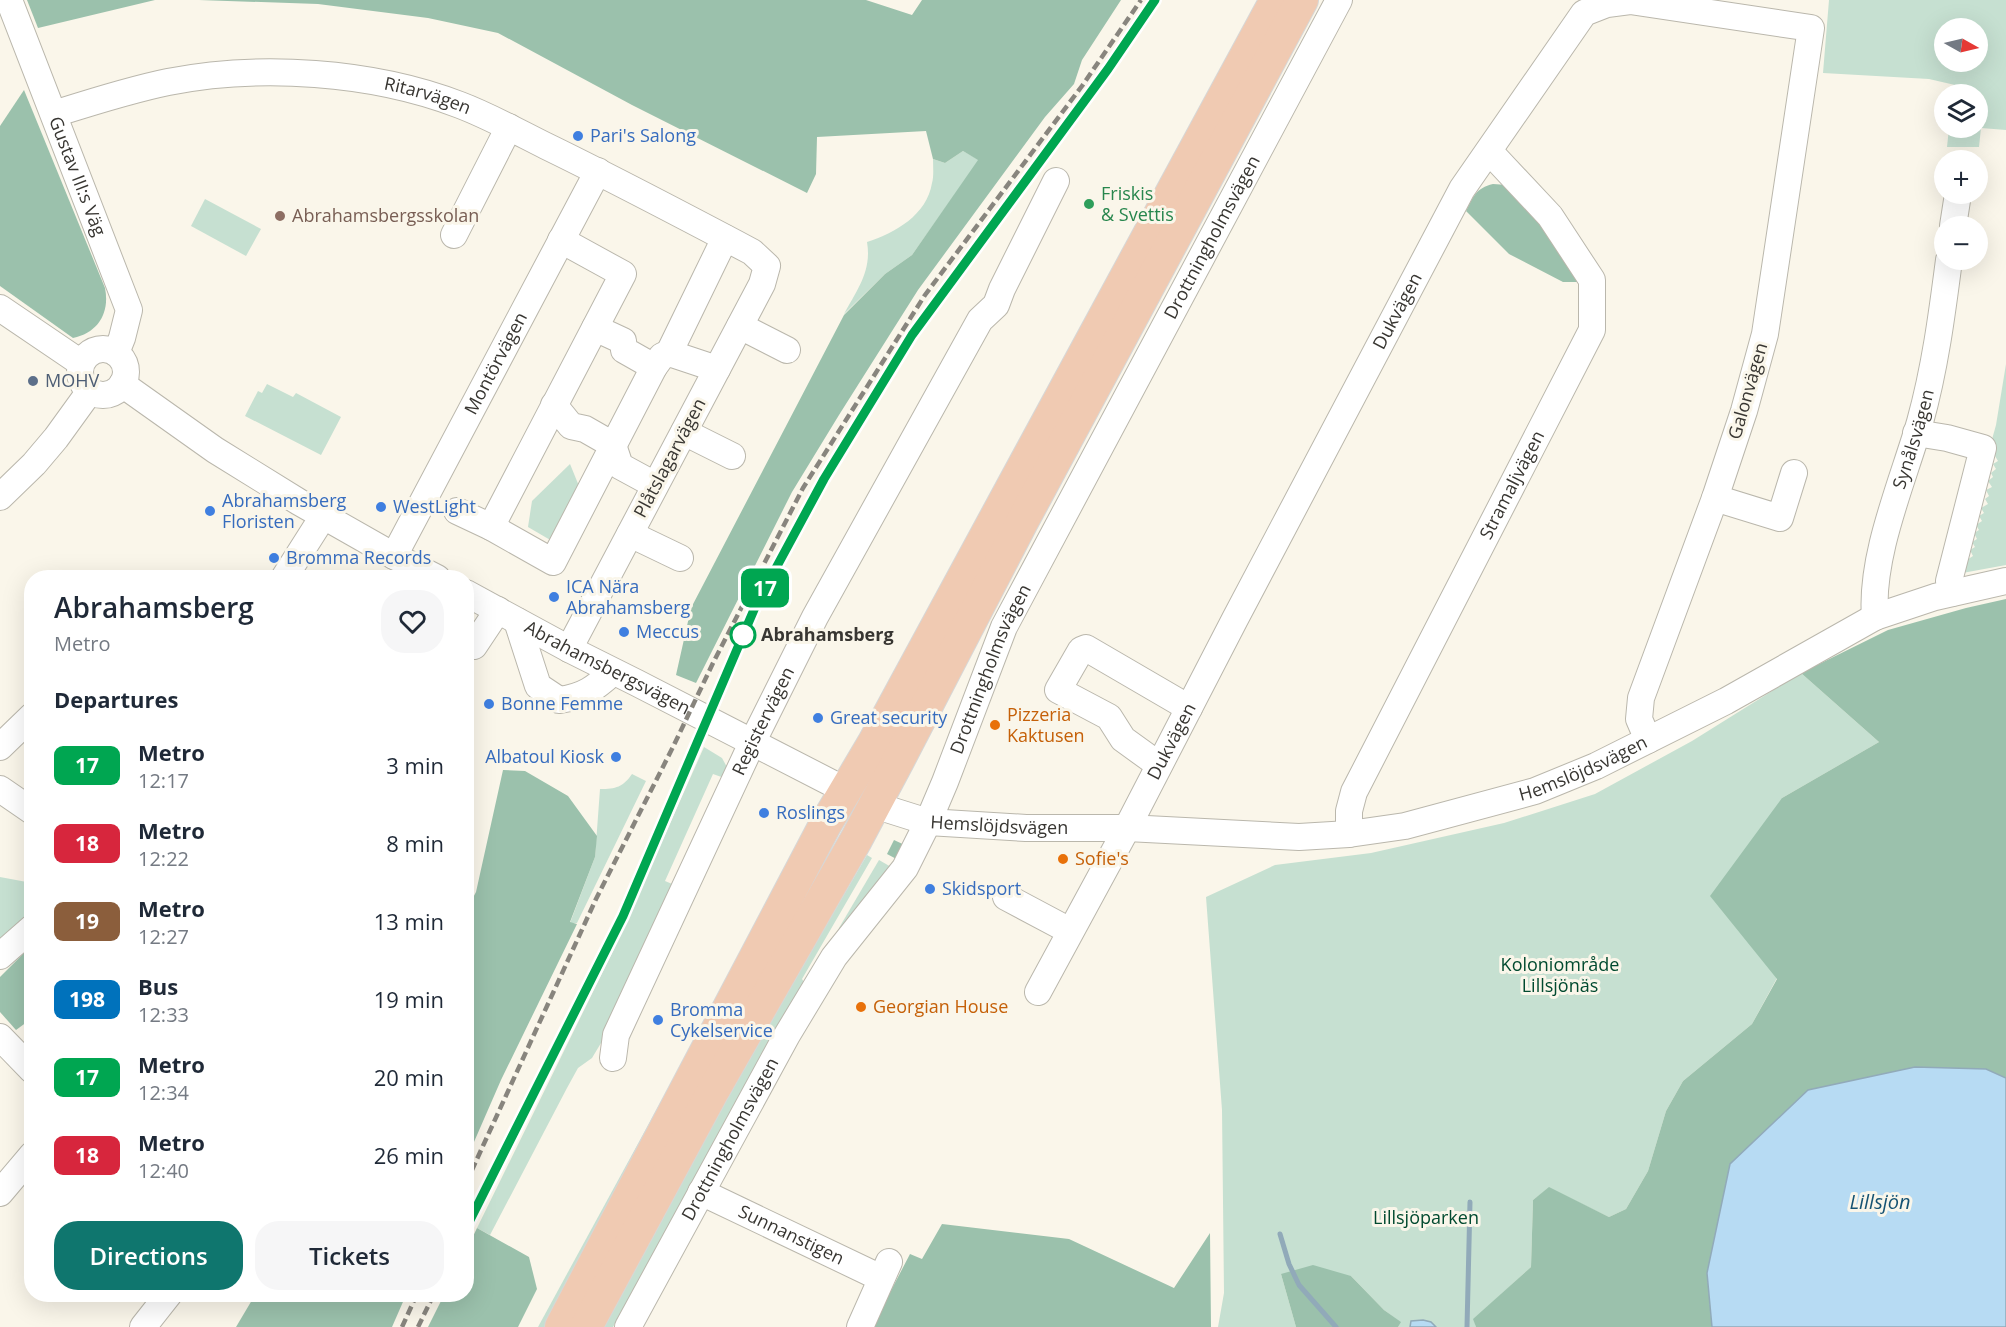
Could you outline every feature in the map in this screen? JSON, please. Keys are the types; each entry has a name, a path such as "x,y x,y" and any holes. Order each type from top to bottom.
{"main road":[{"path":"561,1327 845,790 901,693 1276,0"},
{"name":"Drottningholmsvägen","path":"586,1327 713,1092 874,805 1028,511 1302,0"},
{"path":"845,790 874,805"}],"street":[{"name":"Gustav III:s Väg","path":"9,0 129,310 116,353"},
{"name":"Drottningholmsvägen","path":"628,1327 787,1035 834,957 905,868 928,822 1004,627 1339,0"},
{"name":"Dukvägen","path":"1127,828 1462,189 1584,12 1607,4 1630,2 1811,28"},
{"name":"Galonvägen","path":"1648,740 1639,719 1641,698 1715,498 1744,411 1765,334 1811,28"},
{"name":"Ritarvägen","path":"54,114 117,93 170,81 230,74 280,73 350,78 405,89 459,105 598,171 753,252 767,266"},
{"path":"454,235 508,127"},
{"name":"Stramaljvägen","path":"1349,834 1349,811 1354,792 1592,330 1592,280 1550,216 1490,151"},
{"name":"Montörvägen","path":"394,556 598,171"},
{"name":"Registervägen","path":"613,1058 616,1035 753,741 815,617 980,320 996,305 1056,181"},
{"path":"457,511 491,527 553,562 613,444 662,360 725,237"},
{"path":"491,527 624,274 561,240"},
{"name":"Plåtslagarvägen","path":"568,650 762,284 767,266"},
{"name":"Synålsvägen","path":"1875,617 1873,595 1880,553 1916,433 1939,342 1948,270"},
{"path":"0,308 81,363"},
{"path":"740,326 787,350"},
{"path":"595,328 623,341 624,350 662,360 717,369"},
{"path":"96,349 110,349 116,353 126,367 126,376 122,384 116,391 108,394 90,391 80,379 81,363 84,357 96,349"},
{"path":"122,384 215,450 394,556 422,570"},
{"path":"0,497 34,464 90,391"},
{"path":"554,405 571,426 585,429 613,444 620,466 655,485"},
{"path":"684,432 732,456"},
{"path":"1916,433 1947,438 1983,448 1949,581 1952,593"},
{"path":"1715,498 1780,518 1794,473"},
{"path":"289,570 324,515"},
{"path":"630,534 680,558"},
{"name":"Hemslöjdsvägen","path":"874,805 928,822 1026,828 1127,828 1299,837 1349,834 1405,826 1535,791 1596,766 1648,740 1745,690 1875,617 1952,593 2006,581"},
{"name":"Abrahamsbergsvägen","path":"474,597 568,650 753,741 845,790"},
{"path":"474,646 508,616 538,686 559,700 577,698 595,688 614,672"},
{"path":"1159,765 1123,739 1108,717 1058,690 1081,650 1086,648 1189,708"},
{"path":"0,747 24,724"},
{"path":"0,789 24,806"},
{"path":"1038,992 1127,828"},
{"path":"1006,897 1070,932"},
{"path":"0,956 24,935"},
{"path":"0,1037 24,1062"},
{"path":"0,1193 24,1164"},
{"name":"Sunnanstigen","path":"701,1192 885,1270 860,1327"},
{"path":"143,1327 163,1302"}],"green space":[{"path":"27,0 155,0 38,28"},
{"path":"199,0 866,0 912,15 922,0 1121,0 1082,60 1074,84 1045,117 918,290 839,415 792,492 696,683 676,675 691,608 844,315 885,274 912,255 978,160 963,151 945,163 933,159 926,131 817,137 816,174 807,193 632,105 498,33 428,18 318,4"},
{"path":"1829,0 2006,0 2006,130 1988,129 1988,84 1951,84 1929,79 1823,73"},
{"path":"24,90 105,288 106,306 100,320 89,332 73,338 0,286 0,126"},
{"path":"1948,138 1980,138 1979,147 1947,147"},
{"path":"963,151 979,160 912,255 885,274 844,314 865,271 867,242 899,228 917,213 929,194 933,177 933,159 945,163"},
{"path":"1493,184 1507,185 1571,262 1580,282 1563,282 1509,254 1466,211 1479,191"},
{"path":"205,199 261,229 246,256 191,226"},
{"path":"2006,364 2006,565 1957,574 1959,565 1973,556 1970,550 1975,547 1972,542 1977,539 1974,533 1979,530 1976,525 1982,521 1979,516 1984,513 1981,508 1988,504 1985,499 1989,496 1986,490 1992,487 1988,481 1993,477 1991,473 1996,469 1993,464 1998,461 1995,456 1986,461 1996,425"},
{"path":"267,384 293,397 296,393 341,417 321,455 245,416 258,391 262,393"},
{"path":"570,464 581,491 552,541 528,527 532,501"},
{"path":"2006,599 2006,1078 1986,1069 1730,1164 1707,1273 1712,1327 1476,1327 1473,1319 1531,1267 1533,1200 1549,1187 1609,1217 1626,1209 1648,1171 1666,1111 1683,1081 1752,1024 1777,979 1710,896 1782,798 1879,742 1801,673 1888,630"},
{"name":"Koloniområde Lillsjönäs","path":"1801,673 1879,742 1782,798 1777,978 1752,1024 1683,1081 1666,1111 1648,1171 1626,1209 1609,1217 1549,1188 1533,1200 1531,1267 1474,1319 1476,1327 1398,1327 1400,1322 1384,1310 1351,1276 1281,1274 1296,1327 1218,1327 1224,1293 1222,1110 1206,897 1275,865 1371,853 1504,823 1595,794 1692,741"},
{"path":"704,747 722,758 728,769 727,779 713,774 665,881 677,886 610,1028 592,1058 578,1068 490,1235 477,1228 615,947"},
{"path":"503,770 525,771 568,796 597,836 595,857 570,922 577,924 501,1080 474,1142 474,896"},
{"path":"632,774 646,781 577,923 570,923 595,857 600,789 619,786"},
{"path":"894,840 909,847 902,862 887,854"},
{"path":"867,855 872,858 802,979 807,987 779,1023 613,1327 599,1327 749,1058"},
{"path":"879,860 898,871 838,933 839,928"},
{"path":"0,877 24,882 24,918 0,941"},
{"path":"24,953 24,1024 16,1030 0,1012 0,977"},
{"path":"664,1096 650,1138 549,1327 538,1327"},
{"path":"942,1224 1069,1239 1174,1288 1210,1233 1211,1327 872,1327 910,1254 922,1259"},
{"path":"477,1228 529,1257 537,1289 518,1327 428,1327 440,1302 474,1302 474,1234"},
{"path":"1313,1265 1351,1276 1384,1310 1401,1322 1398,1327 1296,1327 1281,1274"},
{"path":"251,1302 403,1302 392,1327 236,1327"}],"water":[{"name":"Lillsjön","path":"1915,1067 1986,1069 2006,1078 2006,1327 1712,1327 1707,1273 1730,1164 1808,1090"},
{"path":"1411,1321 1431,1322 1436,1327 1410,1327"}],"waterway":[{"path":"1467,1327 1470,1202"},
{"path":"1280,1234 1289,1264 1299,1285 1336,1327"}],"railway":[{"path":"474,1166 596,899 803,488 925,295 1082,86 1141,0"},
{"path":"474,1212 623,916 756,605 824,479 912,335 1108,69 1155,0"},
{"path":"402,1327 413,1302"},
{"path":"418,1327 430,1302"}],"metro line":[{"name":"17","path":"474,1211 623,916 756,605 824,479 912,335 1108,69 1155,0"}],"place":[{"name":"Pari's Salong","path":"578,136"},
{"name":"Friskis & Svettis","path":"1089,204"},
{"name":"Abrahamsbergsskolan","path":"280,216"},
{"name":"MOHV","path":"33,381"},
{"name":"WestLight","path":"381,507"},
{"name":"Abrahamsberg Floristen","path":"210,511"},
{"name":"Bromma Records","path":"274,558"},
{"name":"ICA Nära Abrahamsberg","path":"554,597"},
{"name":"Meccus","path":"624,632"},
{"name":"Abrahamsberg","path":"743,635"},
{"name":"Bonne Femme","path":"489,704"},
{"name":"Great security","path":"818,718"},
{"name":"Pizzeria Kaktusen","path":"995,725"},
{"name":"Albatoul Kiosk","path":"616,757"},
{"name":"Roslings","path":"764,813"},
{"name":"Sofie's","path":"1063,859"},
{"name":"Skidsport","path":"930,889"},
{"name":"Georgian House","path":"861,1007"},
{"name":"Bromma Cykelservice","path":"658,1020"}],"park label":[{"name":"Lillsjöparken","path":"1426,1218"}]}
